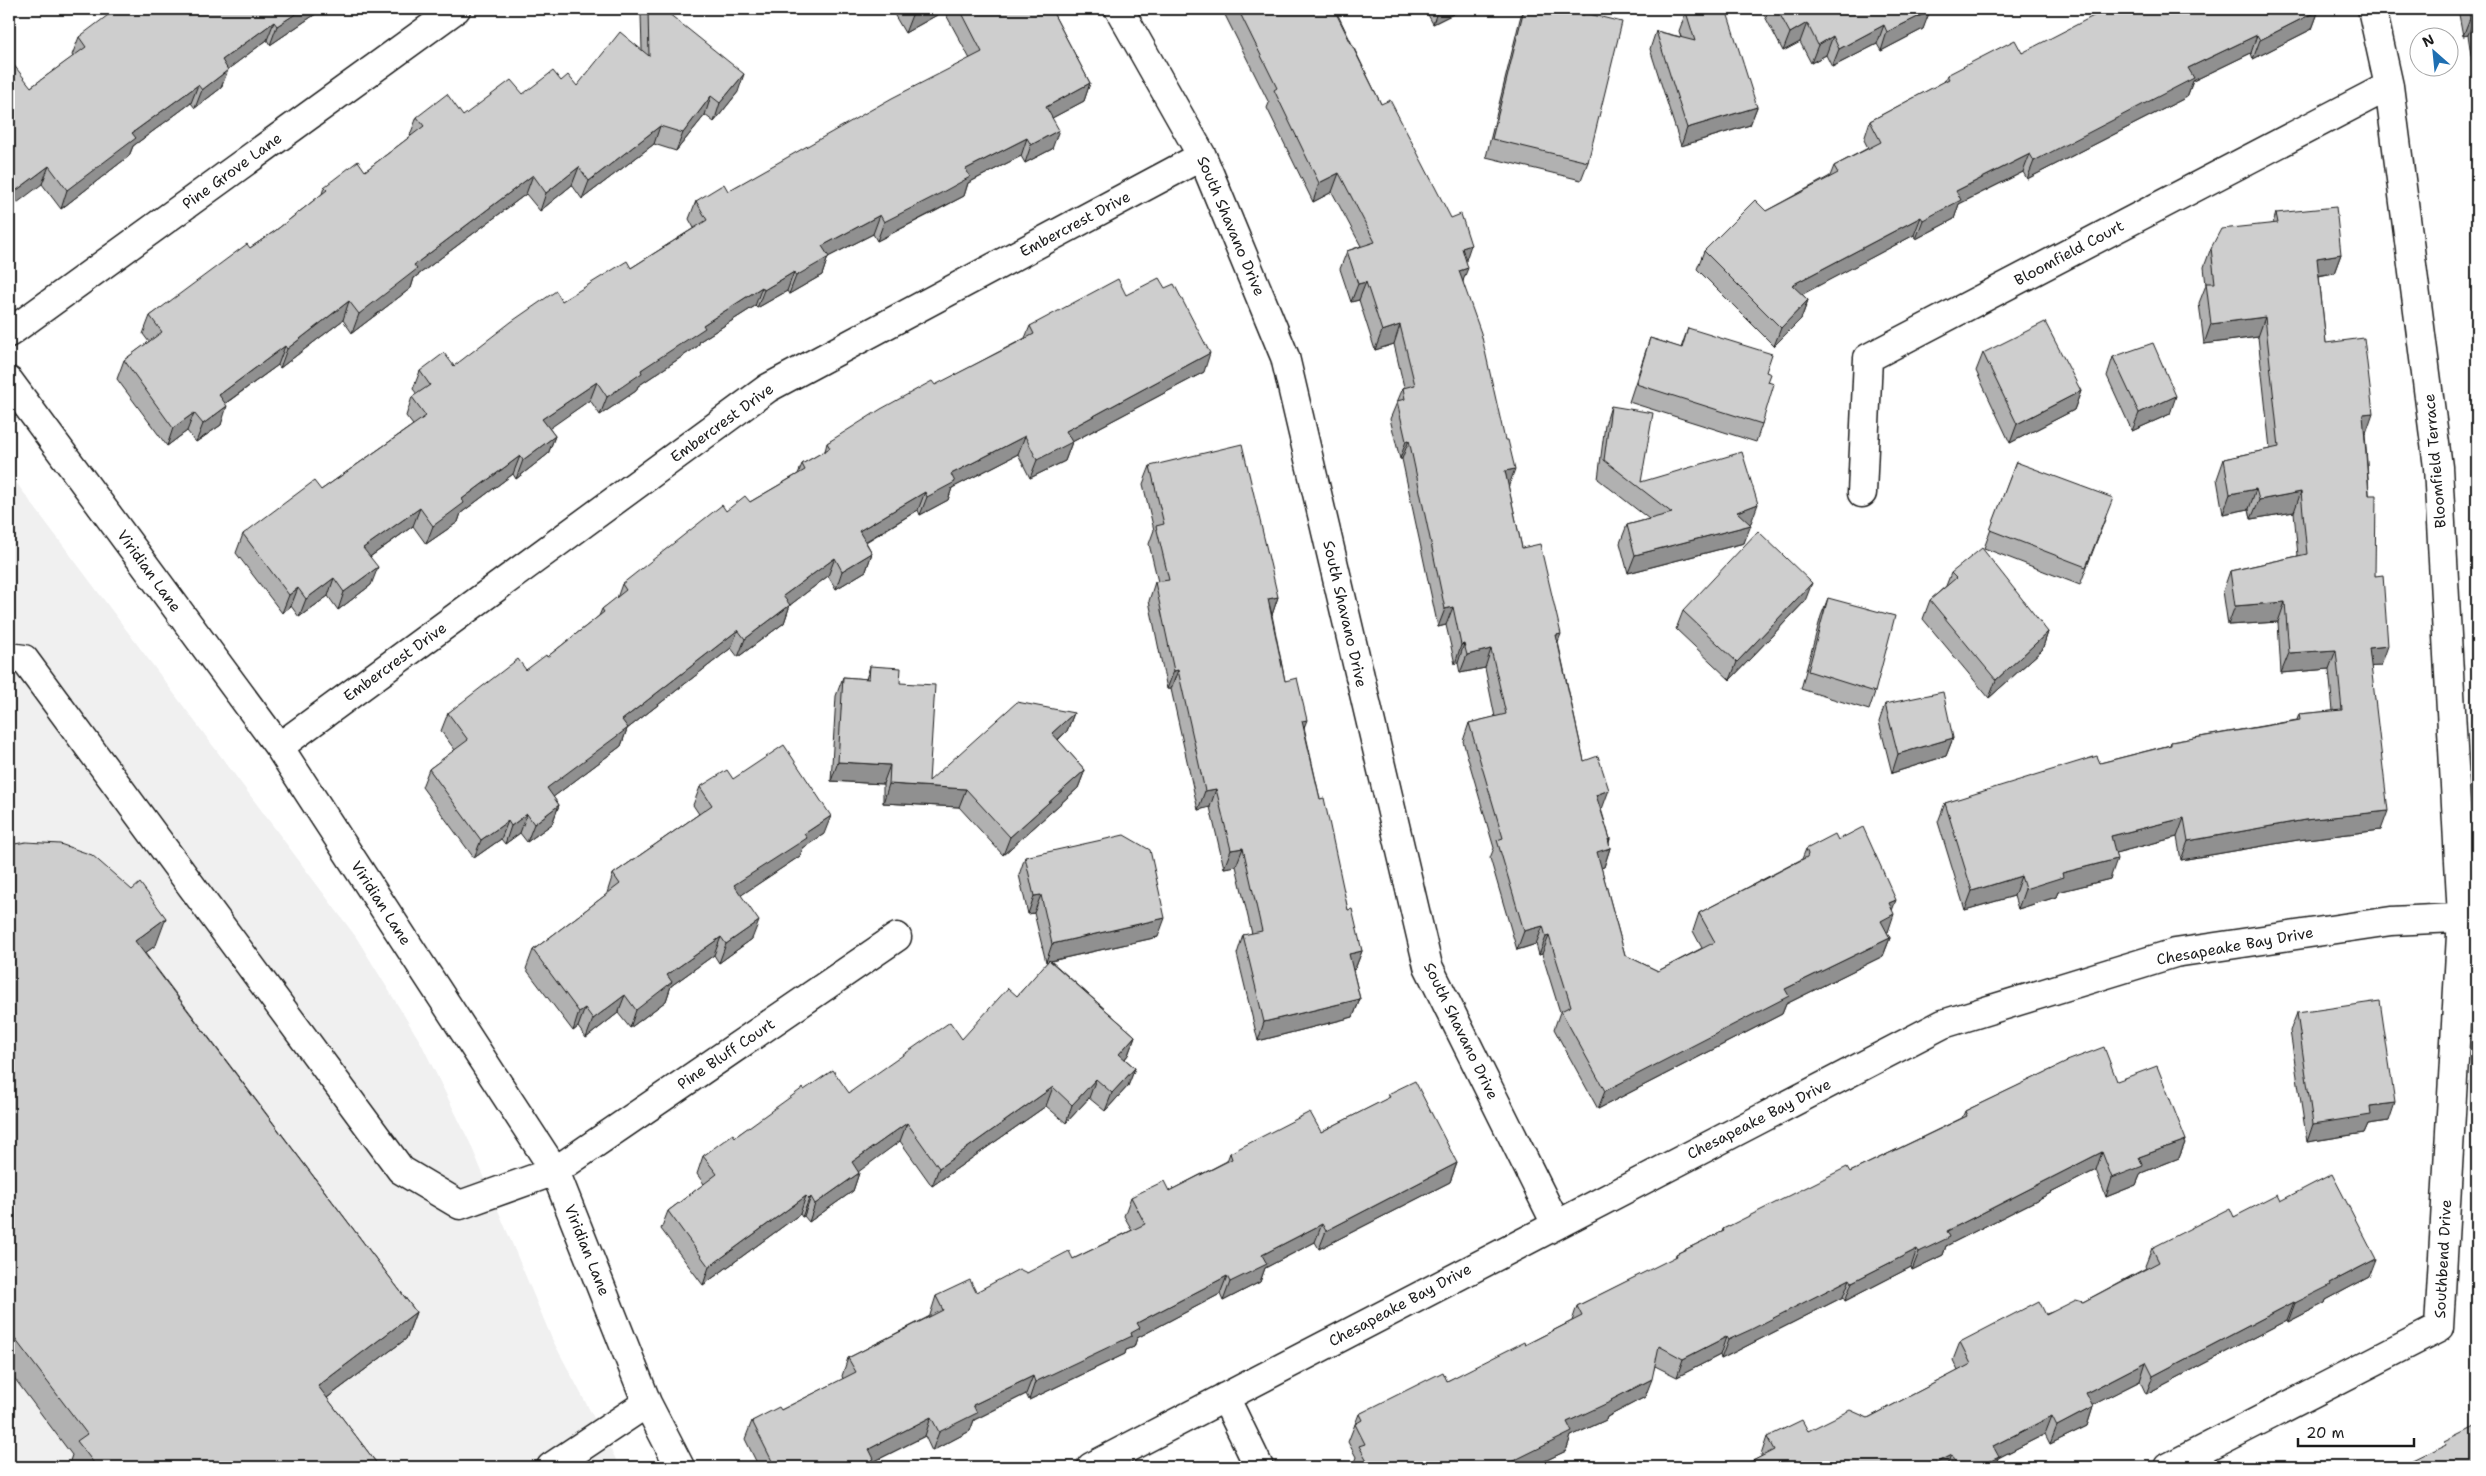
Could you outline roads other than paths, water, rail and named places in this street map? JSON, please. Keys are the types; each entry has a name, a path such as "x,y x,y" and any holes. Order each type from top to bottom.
{"street":[{"name":"Pine Grove Lane","path":"9,333 456,9"},
{"name":"South Shavano Drive","path":"1119,9 1202,156 1285,357 1428,966 1556,1224"},
{"name":"Bloomfield Terrace","path":"2372,9 2389,86 2438,467 2470,917"},
{"name":"Bloomfield Court","path":"1862,494 1868,358 2389,86"},
{"name":"Embercrest Drive","path":"279,747 768,388 1202,156"},
{"name":"Viridian Lane","path":"9,381 279,747 555,1170 647,1402 680,1467"},
{"name":"Pine Bluff Court","path":"9,657 24,658 401,1170 460,1205 555,1170 897,937"},
{"name":"Chesapeake Bay Drive","path":"1091,1467 1943,1024 2175,953 2391,921 2470,917"},
{"name":"Southbend Drive","path":"2169,1467 2439,1328 2470,917"},
{"path":"1225,1397 1260,1467"},
{"path":"551,1467 647,1402"}]}
